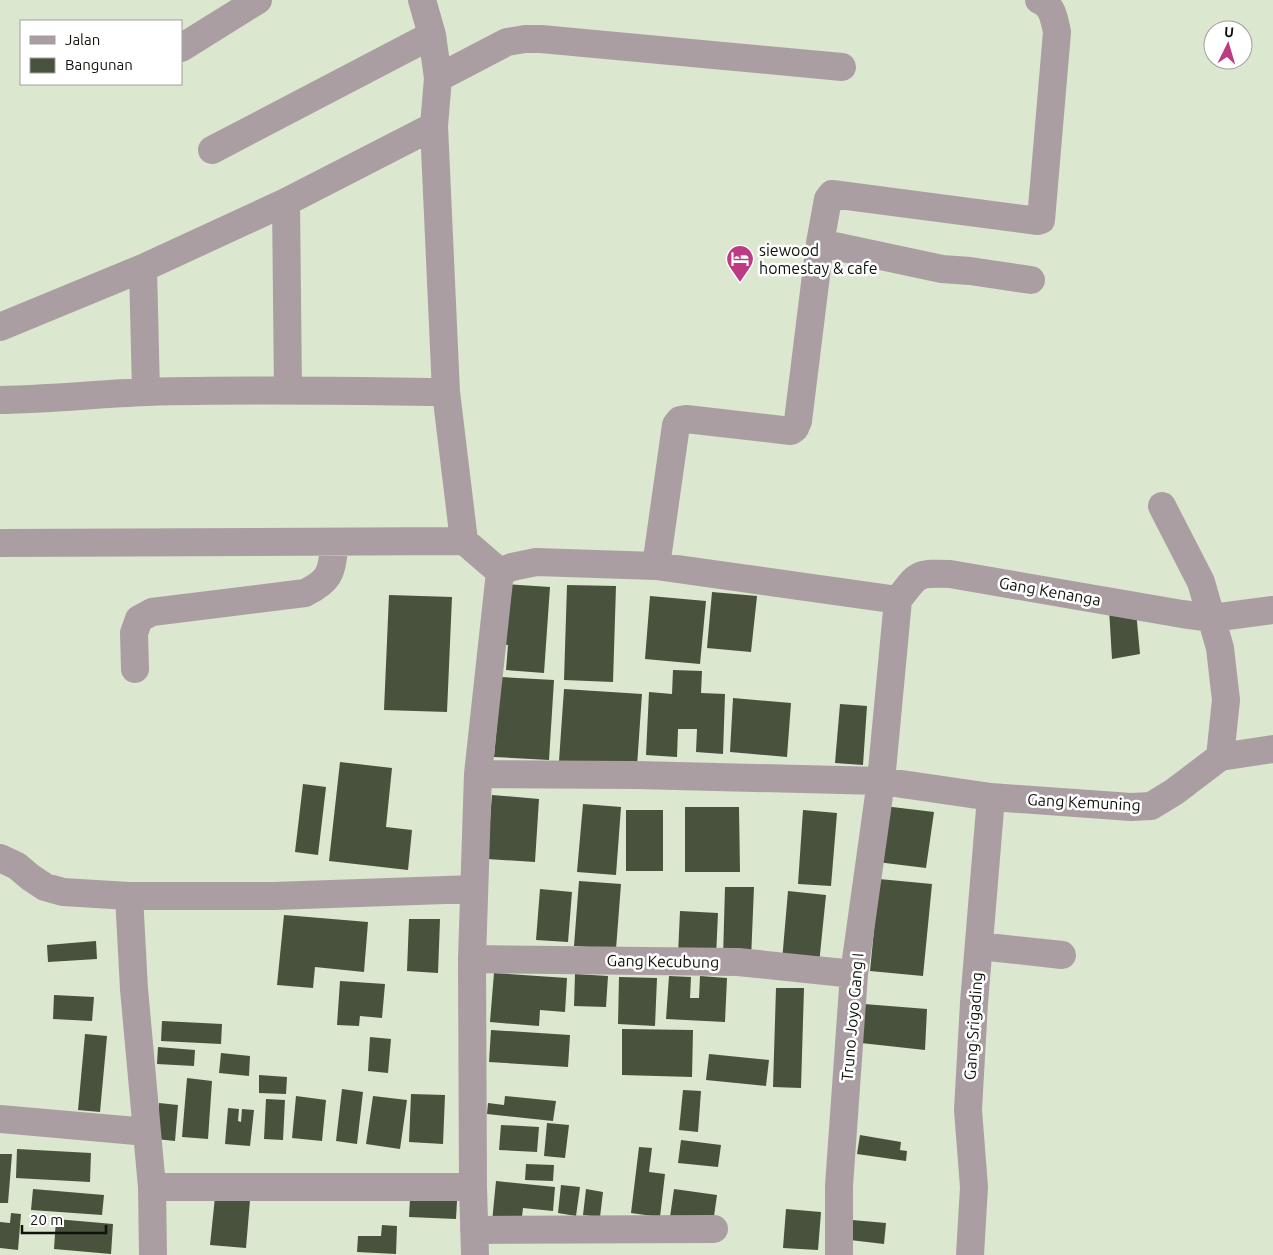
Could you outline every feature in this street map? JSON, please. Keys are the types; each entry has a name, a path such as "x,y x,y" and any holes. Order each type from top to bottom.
{"street":[{"path":"182,47 258,0"},
{"path":"422,0 432,36 438,78 434,126 446,392 464,541"},
{"path":"656,566 676,425 680,420 686,419 791,432 795,428 798,421 820,243 828,199 832,194 1041,220 1057,32 1050,8 1047,3 1039,0"},
{"path":"212,150 432,36"},
{"path":"438,78 507,42 525,39 842,67"},
{"path":"0,327 143,268 286,202 434,126"},
{"path":"286,202 288,390"},
{"path":"820,243 942,269 1031,280"},
{"path":"143,268 146,392"},
{"path":"0,400 146,392 288,390 446,392"},
{"path":"1162,506 1201,582 1220,648 1226,700 1220,757"},
{"path":"0,543 464,541 500,572"},
{"path":"135,669 134,633 139,619 152,612 305,594 320,586 330,571 335,542"},
{"path":"500,572 520,564 536,562 656,566 898,600"},
{"path":"500,572 478,774 472,959 475,1242 714,1229"},
{"name":"Gang Kenanga","path":"898,600 913,579 926,573 950,574 1212,618 1273,610"},
{"name":"Truno Joyo Gang I","path":"838,1255 839,1186 854,974 881,781 898,600"},
{"name":"Gang Kemuning","path":"478,774 636,775 881,781 991,797 1131,807 1151,806 1174,792 1220,757 1273,749"},
{"name":"Gang Srigading","path":"970,1255 974,1187 968,1110 991,797"},
{"path":"0,858 17,866 30,878 45,887 64,892 129,896 274,896 474,889"},
{"path":"129,896 134,989 152,1187 153,1255"},
{"path":"979,946 1062,955"},
{"name":"Gang Kecubung","path":"472,959 738,962 854,974"},
{"path":"0,1119 147,1132"},
{"path":"152,1187 473,1187"}],"building":[{"path":"503,584 550,587 544,673 506,670 508,645 498,644"},
{"path":"567,585 616,586 613,682 564,680"},
{"path":"712,592 757,596 751,652 707,648"},
{"path":"389,595 452,597 447,712 384,710"},
{"path":"650,596 706,601 700,664 645,659"},
{"path":"1109,609 1136,611 1140,654 1112,659"},
{"path":"673,670 702,671 701,693 725,694 723,754 696,752 697,729 678,729 677,757 646,755 649,692 672,694"},
{"path":"501,677 554,680 549,760 494,757"},
{"path":"564,689 642,694 637,766 559,761"},
{"path":"733,698 791,703 787,757 730,752"},
{"path":"840,704 867,706 863,765 835,763"},
{"path":"340,762 392,768 386,827 412,830 408,870 329,861"},
{"path":"303,784 326,787 318,855 295,852"},
{"path":"492,795 539,799 535,862 487,859"},
{"path":"583,804 621,807 616,875 577,872"},
{"path":"884,806 934,812 926,868 877,862"},
{"path":"685,807 739,807 740,872 685,872"},
{"path":"626,810 663,810 663,871 626,871"},
{"path":"803,810 837,813 831,886 798,884"},
{"path":"879,879 932,884 923,976 870,971"},
{"path":"579,881 621,884 616,949 574,946"},
{"path":"725,887 754,887 751,959 723,958"},
{"path":"540,889 572,892 568,942 536,940"},
{"path":"788,891 826,895 819,964 782,961"},
{"path":"680,911 718,913 716,957 678,955"},
{"path":"284,915 368,922 364,972 315,967 313,988 277,985"},
{"path":"409,919 440,919 438,973 407,971"},
{"path":"96,941 97,959 48,962 47,945"},
{"path":"494,973 567,978 565,1012 540,1010 539,1026 490,1022"},
{"path":"575,974 608,976 606,1007 574,1006"},
{"path":"669,976 691,977 690,998 699,998 700,976 727,978 725,1022 666,1019"},
{"path":"619,977 657,978 655,1026 618,1024"},
{"path":"340,981 385,984 382,1018 360,1016 359,1026 337,1025"},
{"path":"776,988 804,988 801,1088 773,1087"},
{"path":"54,995 94,997 92,1021 53,1019"},
{"path":"864,1004 927,1009 925,1050 861,1043"},
{"path":"162,1021 222,1024 221,1044 161,1041"},
{"path":"622,1029 693,1030 692,1077 622,1075"},
{"path":"491,1030 570,1035 568,1067 489,1062"},
{"path":"85,1034 107,1036 100,1112 78,1110"},
{"path":"370,1037 391,1039 388,1073 368,1071"},
{"path":"158,1047 195,1050 194,1066 157,1064"},
{"path":"221,1053 250,1056 249,1076 219,1073"},
{"path":"709,1054 769,1060 766,1086 706,1080"},
{"path":"259,1075 287,1077 286,1094 259,1093"},
{"path":"187,1078 212,1081 208,1139 182,1137"},
{"path":"342,1089 363,1092 357,1144 336,1141"},
{"path":"683,1090 701,1091 698,1132 679,1130"},
{"path":"411,1094 445,1095 443,1144 409,1142"},
{"path":"296,1096 326,1100 322,1141 292,1138"},
{"path":"373,1096 407,1100 400,1149 366,1144"},
{"path":"505,1096 556,1101 553,1121 487,1114 488,1103 504,1105"},
{"path":"266,1099 285,1100 283,1140 264,1139"},
{"path":"159,1103 178,1105 175,1141 156,1139"},
{"path":"228,1108 239,1109 238,1121 241,1122 242,1109 254,1110 250,1146 225,1144"},
{"path":"547,1123 569,1125 565,1158 544,1156"},
{"path":"501,1125 539,1127 537,1152 499,1150"},
{"path":"860,1135 901,1142 900,1150 907,1151 906,1161 857,1154"},
{"path":"681,1140 721,1145 718,1167 678,1163"},
{"path":"639,1147 652,1148 649,1172 665,1174 660,1217 631,1213"},
{"path":"17,1149 91,1153 90,1182 16,1178"},
{"path":"0,1154 12,1154 8,1203 0,1203"},
{"path":"526,1164 554,1165 553,1181 525,1180"},
{"path":"496,1181 555,1187 553,1211 523,1208 521,1225 492,1222"},
{"path":"561,1185 580,1187 576,1216 558,1213"},
{"path":"33,1189 104,1195 102,1215 31,1210"},
{"path":"586,1189 603,1192 600,1217 583,1215"},
{"path":"674,1189 717,1195 713,1223 670,1217"},
{"path":"215,1197 250,1200 246,1248 210,1245"},
{"path":"410,1199 457,1201 456,1219 409,1217"},
{"path":"786,1209 821,1212 818,1250 783,1248"},
{"path":"11,1213 21,1214 18,1250 0,1248 0,1222 10,1223"},
{"path":"56,1219 113,1224 111,1254 54,1249"},
{"path":"852,1220 886,1223 884,1244 850,1240"},
{"path":"382,1225 397,1226 396,1254 357,1252 358,1236 381,1236"}],"place":[{"name":"siewood homestay & cafe","path":"740,283"}]}
